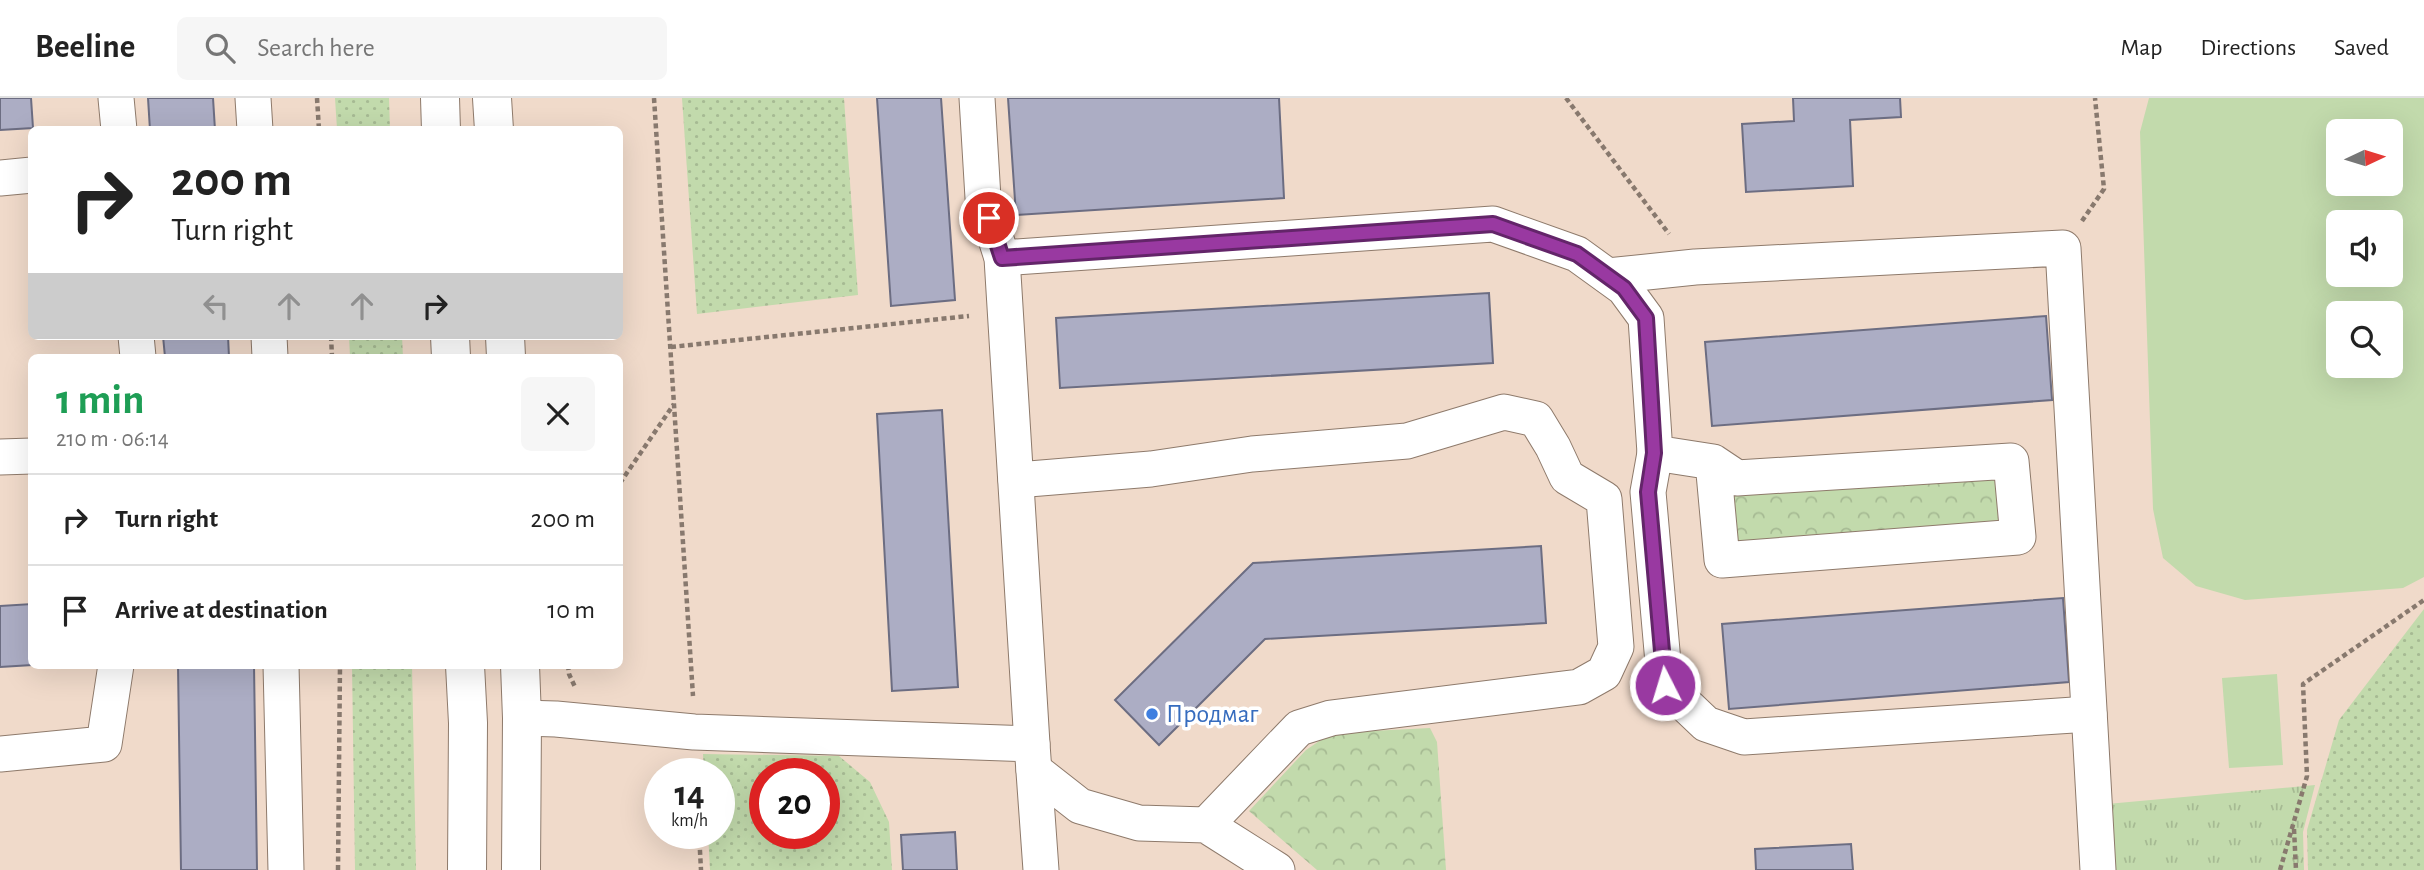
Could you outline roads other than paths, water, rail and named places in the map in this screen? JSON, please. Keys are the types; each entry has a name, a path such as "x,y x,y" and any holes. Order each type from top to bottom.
{"main road":[{"path":"440,98 441,126"},
{"path":"492,98 494,126"},
{"path":"466,669 467,870"},
{"path":"520,669 521,870"},
{"path":"468,723 522,718"}],"lane":[{"path":"116,98 119,126"},
{"path":"253,98 255,126"},
{"path":"977,98 983,198 1002,258 1041,870"},
{"path":"0,178 28,175"},
{"path":"1002,258 1493,224 1577,254 1624,288 1646,318 1654,453 1648,492 1665,685 1706,724 1744,737 2089,714"},
{"path":"1608,276 1695,267 2063,248 2098,870"},
{"path":"1016,480 1151,469 1252,454 1407,440 1504,412 1536,419 1567,477 1604,499 1616,647 1604,673 1578,687 1331,718 1299,728 1206,825"},
{"path":"1654,453 1713,462 1737,478 2011,461 2018,537 1721,561 1713,462"},
{"path":"0,457 28,456"},
{"path":"0,754 104,744 115,669"},
{"path":"281,669 286,870"},
{"path":"522,718 1033,757 1080,806 1139,823 1206,825 1278,870"}],"place":[{"name":"Продмаг","path":"1152,714"}]}
